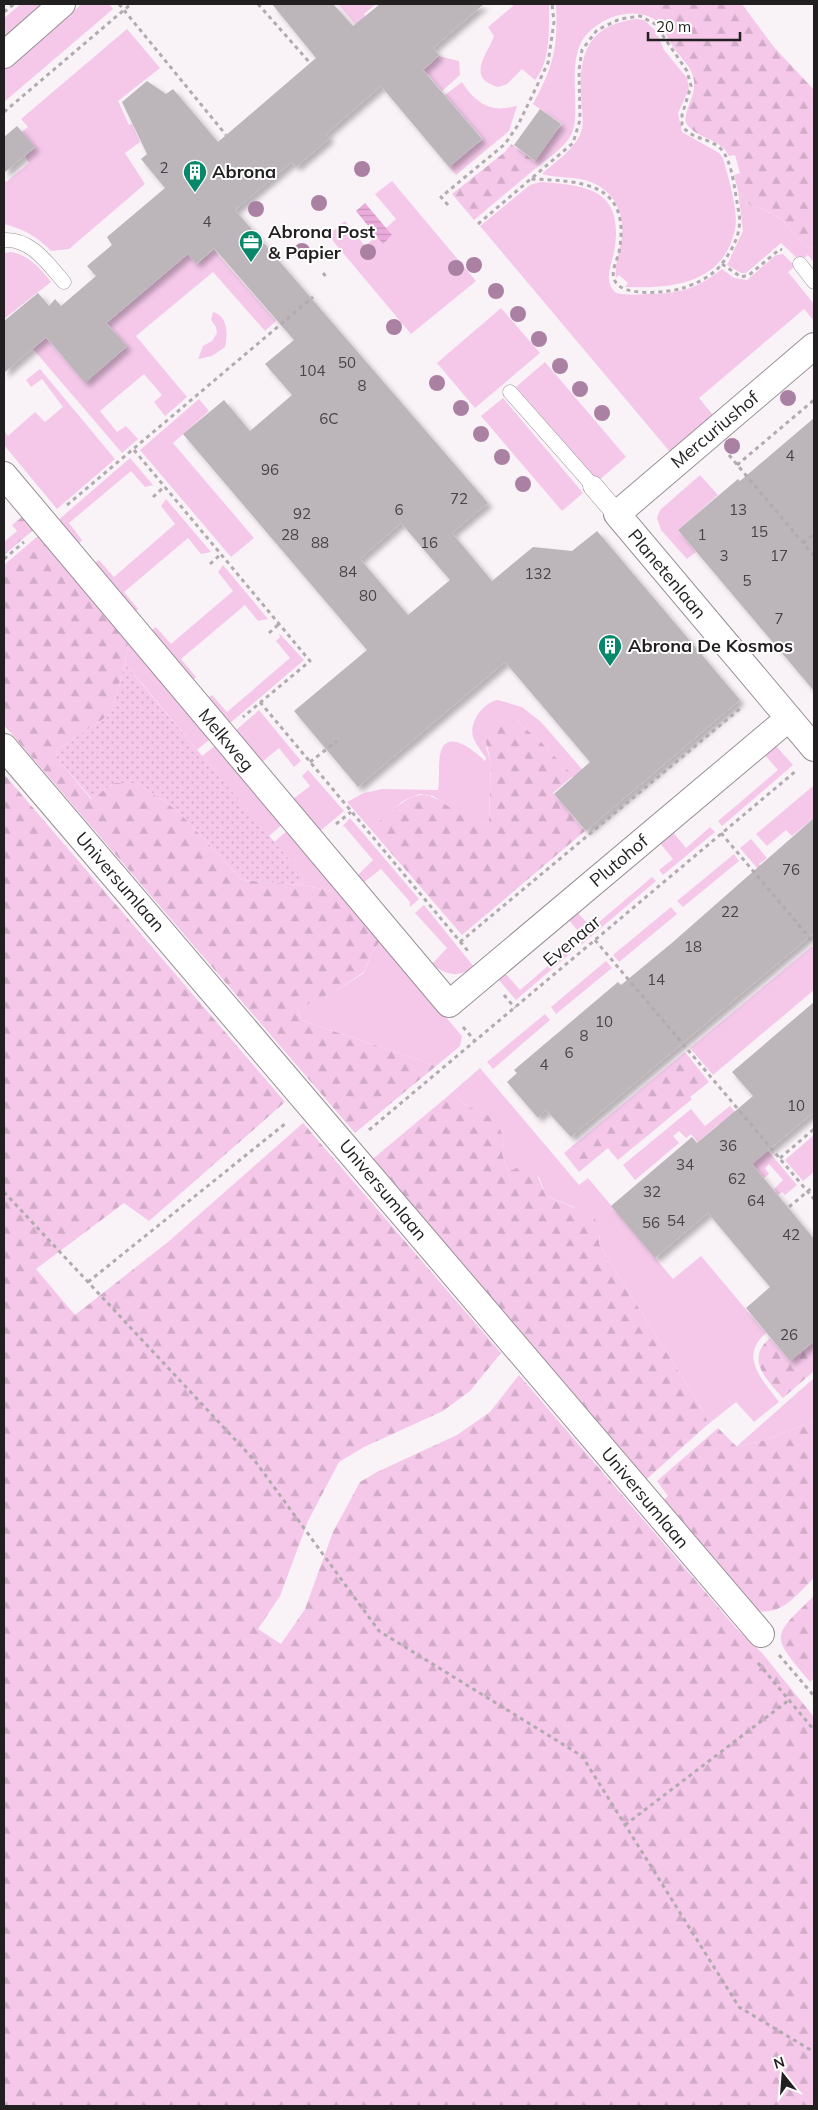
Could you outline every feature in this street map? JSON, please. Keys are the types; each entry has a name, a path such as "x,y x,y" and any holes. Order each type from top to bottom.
{"street":[{"path":"4,55 62,4"},
{"name":"Mercuriushof","path":"617,514 666,465 711,434 814,346"},
{"name":"Melkweg","path":"4,475 449,1004"},
{"path":"593,486 617,514"},
{"name":"Planetenlaan","path":"617,514 789,718 807,758"},
{"name":"Plutohof","path":"449,1004 789,718"},
{"name":"Universumlaan","path":"4,747 761,1634"}],"lane":[{"path":"4,240 28,246 43,257 64,282"},
{"path":"800,264 814,282"},
{"path":"510,392 593,486"}],"path":[{"path":"4,12 14,4"},
{"path":"119,4 226,135"},
{"path":"4,112 132,4"},
{"path":"258,4 310,63"},
{"path":"448,205 441,197 505,144 518,125 548,63 554,22 552,4"},
{"path":"478,224 572,142 578,133 580,120 579,70 582,50 597,30 620,18 640,16 655,24 687,71 691,86 682,114 682,125 692,136 720,148 728,160 740,218 739,233 722,264 702,280 683,288 644,293 622,289 615,282 613,272 619,252 620,227 617,212 610,197 598,188 580,183 530,179"},
{"path":"722,264 740,277 749,275 780,249 800,264"},
{"path":"322,273 328,279"},
{"path":"45,524 313,297"},
{"path":"737,465 814,400"},
{"path":"711,434 814,556"},
{"path":"134,450 310,661 222,734"},
{"path":"153,497 164,487"},
{"path":"803,543 814,534"},
{"path":"210,564 221,554"},
{"path":"269,633 279,624"},
{"path":"460,942 764,688"},
{"path":"260,702 515,1008"},
{"path":"310,762 337,741"},
{"name":"Evenaar","path":"348,1148 722,833 807,758"},
{"path":"722,833 814,943"},
{"path":"595,940 814,1199"},
{"path":"88,1282 289,1120"},
{"path":"780,1158 814,1129"},
{"path":"789,1207 814,1186"},
{"path":"4,1192 255,1461 379,1631 582,1756 739,2007 814,2052"},
{"path":"761,1634 814,1696"},
{"path":"625,1825 789,1700"}],"green space":[{"path":"21,4 45,4 4,39 4,18"},
{"path":"82,4 109,4 113,9 4,102 4,70"},
{"path":"338,4 376,4 364,14 366,18 356,25"},
{"path":"512,4 549,4 548,44 544,64 535,80 522,69 507,84 498,87 488,83 482,77 480,71 481,64 494,36 488,27 513,6"},
{"path":"556,4 657,4 653,10 661,25 651,18 640,14 614,16 602,22 583,39 576,60 575,116 572,133 561,148 536,168 534,161 562,124 533,104 546,78 553,56 556,33"},
{"path":"657,4 742,4 773,46 814,90 814,248 804,245 781,219 763,209 751,206 738,191 734,175 740,173 735,155 729,156 720,145 696,133 686,123 686,113 694,87 693,76 669,41 653,10"},
{"path":"636,19 644,20 656,31 664,50 687,78 689,89 678,113 682,132 719,153 723,158 736,213 735,229 729,247 720,262 707,272 693,279 660,287 625,287 628,283 619,275 616,278 622,224 620,213 611,196 595,184 584,180 542,174 571,148 582,129 582,65 590,43 608,27 620,22"},
{"path":"127,29 160,68 118,101 129,125 132,124 140,142 125,153 145,184 69,249 51,251 29,234 4,224 4,179 6,182 29,163 25,156 35,148 22,132 28,127 21,119"},
{"path":"439,56 459,61 460,75 442,91 424,70"},
{"path":"462,82 475,98 485,105 498,108 517,106 509,131 456,175 449,167 483,139 445,95"},
{"path":"511,144 534,161 536,168 474,220 452,194 505,152"},
{"path":"392,181 476,281 411,334 328,235 345,221 365,246 377,236 383,243 392,235 386,228 396,219 375,194"},
{"path":"540,182 558,183 588,189 600,195 609,204 614,216 616,232 609,279 616,293 639,295 669,293 687,289 696,286 722,269 734,278 747,280 776,255 783,254 795,266 788,272 814,304 814,321 804,309 699,398 713,415 670,452 480,226 530,185"},
{"path":"738,191 751,206 763,209 781,219 804,245 814,248 814,263 808,255 800,261 781,243 746,273 741,273 727,265 743,231"},
{"path":"214,250 276,321 265,331 213,272 136,336 187,397 165,416 154,402 162,395 144,374 100,411 117,432 126,426 138,439 122,453 33,349 46,338 85,382 127,347 107,323 188,254 197,264"},
{"path":"11,252 24,256 34,263 51,282 4,319 4,253"},
{"path":"501,308 540,353 475,408 437,363"},
{"path":"213,312 222,317 226,326 225,347 212,356 198,359 203,346 212,341 217,333 216,327 211,320"},
{"path":"545,362 626,457 597,482 516,387"},
{"path":"40,369 115,459 57,509 4,445 4,431 8,436 35,412 45,422 63,407 42,379 31,387 26,380"},
{"path":"503,398 583,493 562,511 481,416"},
{"path":"199,399 209,411 173,443 254,538 231,557 140,450"},
{"path":"130,458 153,485 145,487 131,471 69,523 82,540 79,544 56,522"},
{"path":"700,475 718,495 678,530 696,552 687,559 661,530 657,518 660,510"},
{"path":"166,499 211,552 201,554 188,538 124,592 138,609 136,613 94,563 99,560 114,577 175,524 161,506"},
{"path":"22,517 33,530 4,555 4,542 17,531 12,525"},
{"path":"38,536 128,643 125,664 111,714 58,749 56,757 91,799 114,783 137,783 178,811 242,880 301,885 338,892 380,941 371,954 364,972 337,990 298,1009 301,1020 436,1066 355,1133 4,725 4,565"},
{"path":"223,565 268,619 258,621 245,605 181,659 196,677 192,681 151,630 156,627 171,644 233,591 218,572"},
{"path":"279,633 304,660 229,724 207,698 212,695 227,712 290,658 276,641 280,637"},
{"path":"128,643 210,739 197,750 125,664"},
{"path":"125,664 303,876 301,885 242,880 178,811 137,783 114,783 92,799 56,757 58,749 111,714"},
{"path":"498,700 522,707 541,722 614,806 605,813 541,742 518,722 486,747 491,763 489,823 474,825 433,796 419,794 403,801 374,827 373,832 347,802 364,793 382,789 438,790 440,755 443,747 448,742 461,743 485,761 486,758 473,737 473,725 483,708"},
{"path":"259,710 301,761 294,767 279,748 262,762 235,731"},
{"path":"493,719 518,722 541,742 573,776 553,793 585,831 462,935 373,832 373,827 403,802 423,795 443,803 474,824 489,823 491,763 484,732"},
{"path":"215,746 282,825 269,836 202,756"},
{"path":"776,746 793,765 722,826 718,821 778,770 763,753"},
{"path":"308,770 344,811 320,831 293,799 310,786 302,776"},
{"path":"4,774 285,1102 149,1221 124,1203 36,1269 75,1315 168,1242 303,1123 501,1353 470,1391 443,1411 364,1447 339,1462 308,1521 280,1596 258,1629 281,1644 305,1609 333,1532 360,1482 377,1472 457,1435 490,1412 519,1375 737,1629 762,1653 814,1717 814,2106 4,2106"},
{"path":"813,786 814,818 792,836 786,830 767,846 756,834"},
{"path":"350,818 419,899 410,907 410,902 381,869 363,883 357,876 373,860 344,826 341,828"},
{"path":"710,827 715,832 663,875 659,870 673,859 659,842 672,831 686,848"},
{"path":"287,831 338,892 301,885 303,876 274,842"},
{"path":"751,839 767,858 759,864 814,930 814,935 740,848"},
{"path":"734,854 739,861 683,907 677,901"},
{"path":"652,877 656,881 581,945 577,941 582,936 568,919 577,912 592,928"},
{"path":"424,905 474,967 463,973 453,974 442,971 432,964 447,948 415,913"},
{"path":"671,907 677,914 619,962 613,955"},
{"path":"380,941 462,1036 460,1046 436,1066 301,1020 298,1008 337,990 364,973 371,954"},
{"path":"812,946 814,949 814,990 713,1075 690,1048"},
{"path":"570,947 573,951 516,1000 498,979 505,973 520,990"},
{"path":"606,961 612,968 556,1014 551,1007"},
{"path":"545,1014 550,1020 493,1069 487,1062"},
{"path":"685,1052 709,1082 690,1097 692,1099 618,1160 608,1148 579,1172 564,1153"},
{"path":"480,1068 579,1185 588,1178 673,1279 701,1256 766,1333 758,1342 754,1351 754,1360 760,1377 779,1402 754,1422 736,1402 706,1426 707,1420 703,1411 599,1244 600,1234 574,1207 546,1196 539,1177 507,1169 502,1153 503,1136 482,1113 464,1104 455,1096 448,1096"},
{"path":"448,1096 455,1096 464,1104 495,1119 503,1136 502,1153 507,1169 513,1170 525,1163 533,1166 546,1196 594,1216 600,1234 599,1244 703,1411 707,1420 706,1426 640,1485 368,1163"},
{"path":"730,1106 797,1185 785,1195 782,1192 778,1195 774,1189 783,1180 769,1164 765,1168 769,1174 764,1178 719,1124 698,1142 691,1134 686,1138 679,1131 673,1136 679,1143 635,1180 623,1165 691,1109 705,1126"},
{"path":"814,1135 814,1172 803,1181 785,1160"},
{"path":"770,1338 790,1361 814,1342 814,1371 783,1398 770,1384 761,1369 759,1361 759,1354"},
{"path":"814,1378 814,1421 762,1441 736,1447"},
{"path":"814,1421 814,1578 785,1605 777,1609 759,1611 748,1609 658,1505 668,1496 657,1481 718,1428 737,1447 762,1441"},
{"path":"814,1596 814,1678 810,1682 788,1655 781,1637 783,1629 789,1621"}],"shaded area":[{"path":"365,203 392,235 383,244 356,211"}],"building":[{"path":"272,4 333,4 353,26 380,4 484,4 433,48 439,55 423,70 482,139 449,167 381,86 326,134 330,138 296,167 292,162 235,210 488,503 452,533 492,581 533,547 572,551 597,531 740,700 586,831 554,794 590,762 505,662 358,787 294,711 367,650 183,434 224,400 250,431 292,395 265,364 294,340 214,248 196,264 188,254 106,323 127,346 85,383 46,337 4,373 4,321 38,293 49,306 55,299 61,306 96,276 87,266 112,245 107,237 165,188 141,159 147,154 122,102 147,81 166,94 173,89 218,142 316,58","holes":["401,523 450,580 408,615 360,559"]},
{"path":"540,109 561,124 535,161 514,145"},
{"path":"17,126 35,147 4,173 4,137"},
{"path":"814,418 814,691 678,530 738,479 740,481"},
{"path":"814,818 814,933 571,1137 546,1110 538,1118 507,1082 517,1073 514,1070 618,982 621,985 673,942"},
{"path":"814,1002 814,1112 752,1164 814,1239 814,1341 790,1361 746,1308 770,1287 708,1213 655,1258 611,1206 692,1137 697,1143 753,1096 732,1072"}],"place":[{"name":"Abrona","path":"195,193"},
{"name":"Abrona Post & Papier","path":"251,263"},
{"name":"Abrona De Kosmos","path":"610,667"}]}
